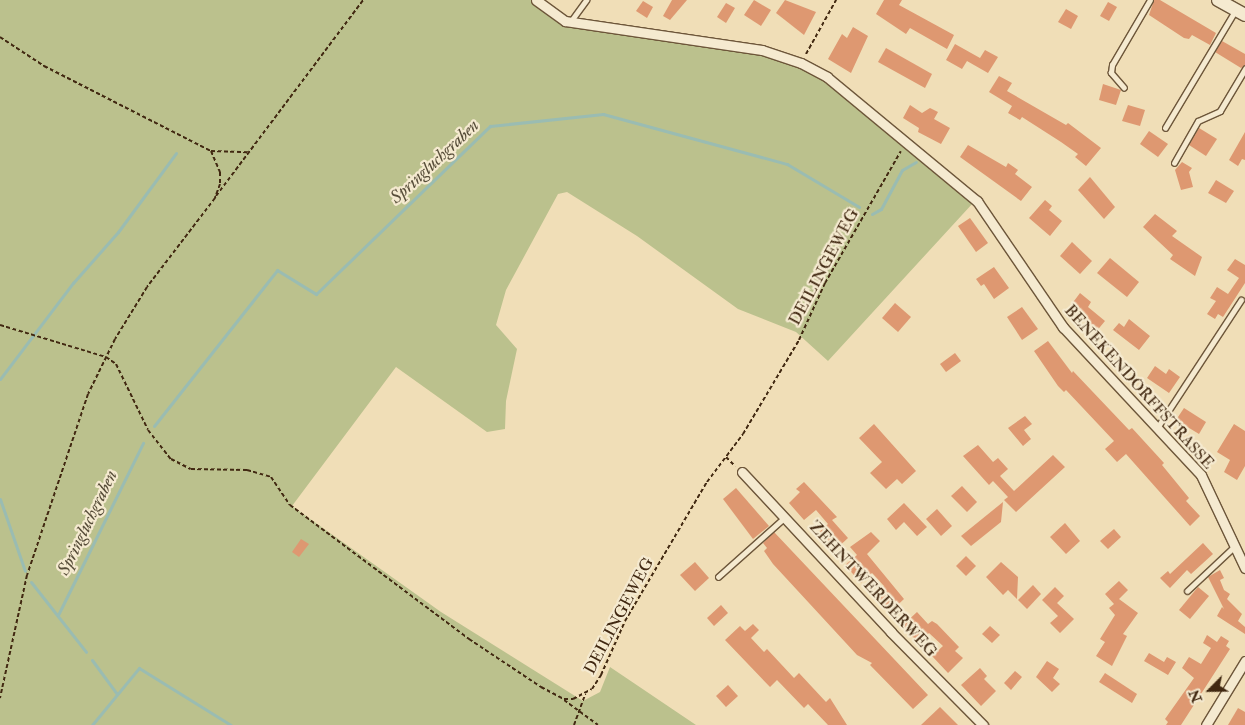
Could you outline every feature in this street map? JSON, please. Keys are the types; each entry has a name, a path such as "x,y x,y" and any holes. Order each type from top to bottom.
{"street":[{"name":"BENEKENDORFFSTRASSE","path":"536,0 570,22 722,42 762,50 801,63 826,77 906,141 978,201 1062,327 1201,475 1245,568"},
{"path":"1218,0 1240,13"},
{"name":"ZEHNTWERDERWEG","path":"742,472 786,517 891,632 983,725"},
{"path":"1206,725 1245,661"}],"lane":[{"path":"570,22 586,0"},
{"path":"1124,88 1111,72 1112,64 1150,0"},
{"path":"1165,128 1240,13"},
{"path":"1174,163 1198,121 1220,111 1245,69"},
{"path":"1157,428 1242,300"},
{"path":"718,577 786,517"},
{"path":"1187,591 1235,546"}],"path":[{"path":"0,698 27,575 88,394 115,339 147,287 363,0"},
{"path":"801,63 836,0"},
{"path":"0,37 44,66 211,151 250,152"},
{"name":"DEILINGEWEG","path":"564,699 585,694 601,675 626,621 707,482 743,434 798,340 825,282 906,141"},
{"path":"211,151 220,172 215,198"},
{"path":"0,325 106,357 116,364 148,430 172,459 191,469 247,470 271,476 290,505 469,639 581,709 598,725"},
{"path":"726,457 742,472"},
{"path":"574,725 585,694"}],"green space":[{"path":"0,0 531,0 554,20 568,26 761,54 798,65 824,81 973,203 828,361 796,332 738,309 637,236 567,192 558,194 506,290 496,325 517,349 506,401 505,429 487,432 396,367 292,506 441,612 583,701 600,692 610,667 696,725 0,725"}],"building":[{"path":"672,0 687,0 670,20 663,16"},
{"path":"754,0 771,10 761,26 744,15"},
{"path":"785,0 816,12 804,35 776,13"},
{"path":"884,0 902,0 899,5 954,35 947,49 910,28 906,34 876,14"},
{"path":"1154,0 1160,0 1216,33 1210,45 1192,35 1189,39 1184,38 1149,15"},
{"path":"643,1 653,7 647,18 636,11"},
{"path":"1108,2 1117,7 1109,21 1100,16"},
{"path":"726,3 735,8 726,23 717,17"},
{"path":"1066,9 1078,16 1071,29 1058,22"},
{"path":"853,27 868,36 851,73 828,59 842,34 847,38"},
{"path":"1222,41 1245,54 1245,65 1241,68 1215,52"},
{"path":"955,44 980,58 985,50 998,57 988,73 967,61 962,69 946,60"},
{"path":"886,48 932,74 925,88 878,62"},
{"path":"999,76 1012,83 1007,91 1066,125 1068,123 1101,148 1086,166 1075,157 1078,154 1061,142 1022,117 1020,120 1008,113 1012,106 989,92"},
{"path":"1103,84 1121,90 1116,105 1099,100"},
{"path":"910,105 922,113 930,108 938,112 934,119 950,128 941,144 918,132 919,128 903,118"},
{"path":"1128,105 1145,110 1140,126 1122,121"},
{"path":"1199,128 1217,139 1206,156 1189,145"},
{"path":"1149,131 1168,144 1158,157 1140,144"},
{"path":"1245,132 1245,160 1242,159 1238,166 1229,160"},
{"path":"968,145 1006,167 1008,163 1018,170 1015,174 1032,187 1021,201 960,157"},
{"path":"1182,162 1192,168 1189,172 1193,187 1181,190 1175,170"},
{"path":"1090,177 1115,207 1104,219 1078,190"},
{"path":"1216,180 1234,191 1226,203 1208,193"},
{"path":"1045,200 1052,206 1049,210 1062,221 1050,236 1029,218"},
{"path":"1155,214 1177,231 1172,236 1202,257 1195,276 1170,259 1173,255 1143,227"},
{"path":"970,218 988,243 976,252 958,226"},
{"path":"1072,242 1092,261 1080,274 1060,256"},
{"path":"1110,258 1139,282 1127,297 1097,273"},
{"path":"1235,259 1245,265 1245,283 1223,317 1218,314 1215,319 1207,314 1216,301 1210,298 1217,287 1228,294 1239,278 1227,270"},
{"path":"994,267 1009,288 994,299 984,284 981,286 976,279"},
{"path":"1080,293 1091,302 1088,307 1105,321 1095,333 1071,305"},
{"path":"895,303 911,317 898,332 882,318"},
{"path":"1022,307 1038,329 1022,340 1007,317"},
{"path":"1129,319 1150,336 1139,350 1113,330 1119,323 1124,327"},
{"path":"1048,341 1072,373 1073,371 1129,430 1132,428 1164,463 1162,465 1189,498 1186,501 1200,516 1190,526 1126,454 1117,462 1105,449 1114,441 1066,390 1064,392 1058,386 1034,351"},
{"path":"955,353 961,361 946,372 940,364"},
{"path":"1155,366 1166,374 1169,369 1180,377 1169,393 1147,378"},
{"path":"1184,408 1206,422 1199,434 1176,420"},
{"path":"1025,416 1032,424 1024,430 1031,439 1023,446 1008,428"},
{"path":"874,424 916,471 902,484 897,479 886,489 870,473 882,462 859,438"},
{"path":"1234,424 1245,431 1245,466 1237,480 1224,472 1230,460 1217,452"},
{"path":"978,445 993,462 998,458 1008,469 1000,476 1014,491 1053,455 1065,467 1016,512 1004,500 1008,497 993,481 989,485 963,456"},
{"path":"804,482 837,517 832,520 848,538 833,552 817,534 828,524 816,510 804,520 789,503 800,492 796,489"},
{"path":"962,486 977,502 967,512 951,496"},
{"path":"736,488 769,526 753,539 723,499"},
{"path":"1003,502 1001,522 971,546 961,536"},
{"path":"904,503 927,527 917,536 904,522 896,530 887,519"},
{"path":"937,509 952,526 941,536 926,519"},
{"path":"1065,523 1080,541 1066,554 1050,537"},
{"path":"1114,529 1121,537 1108,549 1100,541"},
{"path":"774,532 928,695 913,709 870,665 872,663 857,655 773,564 764,551 767,548 763,543"},
{"path":"871,532 880,541 867,554 904,599 889,613 873,596 884,586 872,573 861,583 845,565 857,555 850,547"},
{"path":"301,539 309,544 299,557 292,552"},
{"path":"1203,543 1213,554 1191,574 1187,570 1170,588 1160,578 1168,571 1170,574"},
{"path":"966,556 976,566 966,576 956,566"},
{"path":"695,562 709,578 695,591 680,575"},
{"path":"1001,562 1018,577 1017,599 1008,590 1003,595 986,577"},
{"path":"1220,570 1224,578 1220,580 1224,590 1230,594 1227,599 1242,614 1238,621 1245,627 1245,634 1217,616 1222,607 1224,609 1208,577"},
{"path":"1119,581 1128,590 1119,599 1138,613 1123,634 1127,636 1112,666 1096,656 1105,642 1100,639 1115,615 1109,608 1114,604 1105,594"},
{"path":"1033,585 1041,594 1027,609 1018,600"},
{"path":"1055,587 1064,596 1057,603 1074,619 1060,633 1050,623 1058,616 1042,600"},
{"path":"1198,587 1209,596 1190,619 1179,610"},
{"path":"721,605 728,613 714,626 707,618"},
{"path":"917,612 928,624 932,621 937,624 959,647 955,651 963,658 948,673 932,656 943,646 929,633 919,643 902,626"},
{"path":"753,624 759,630 751,638 764,652 767,649 794,678 799,673 826,702 830,698 847,725 828,725 808,704 804,708 777,680 770,687 725,640 740,626 745,631"},
{"path":"990,626 1000,635 992,643 982,634"},
{"path":"1207,635 1217,642 1221,636 1229,641 1226,646 1230,649 1181,725 1166,725 1168,722 1165,719 1194,678 1182,668 1189,657 1201,664 1211,648 1203,643"},
{"path":"1149,653 1164,662 1167,657 1176,662 1168,675 1144,661"},
{"path":"1047,661 1059,669 1053,678 1060,684 1052,692 1036,677"},
{"path":"980,668 987,676 984,679 996,691 981,706 961,685"},
{"path":"1015,671 1022,677 1011,690 1004,683"},
{"path":"1105,673 1137,694 1132,703 1099,682"},
{"path":"728,685 738,696 726,707 716,696"},
{"path":"940,707 958,725 921,725"},
{"path":"1238,708 1245,712 1245,725 1228,725"}],"waterway":[{"name":"Springluchgraben","path":"154,426 277,270 316,294 490,126 603,114 787,164 859,207"},
{"path":"0,379 73,283 118,232 176,153"},
{"name":"Springluchgraben","path":"872,214 881,209 902,170 916,162"},
{"name":"Springluchgraben","path":"58,615 143,443"},
{"path":"0,499 25,571"},
{"name":"Springluchgraben","path":"31,582 86,652"},
{"path":"92,660 117,694"},
{"path":"92,725 139,668 231,725"}]}
